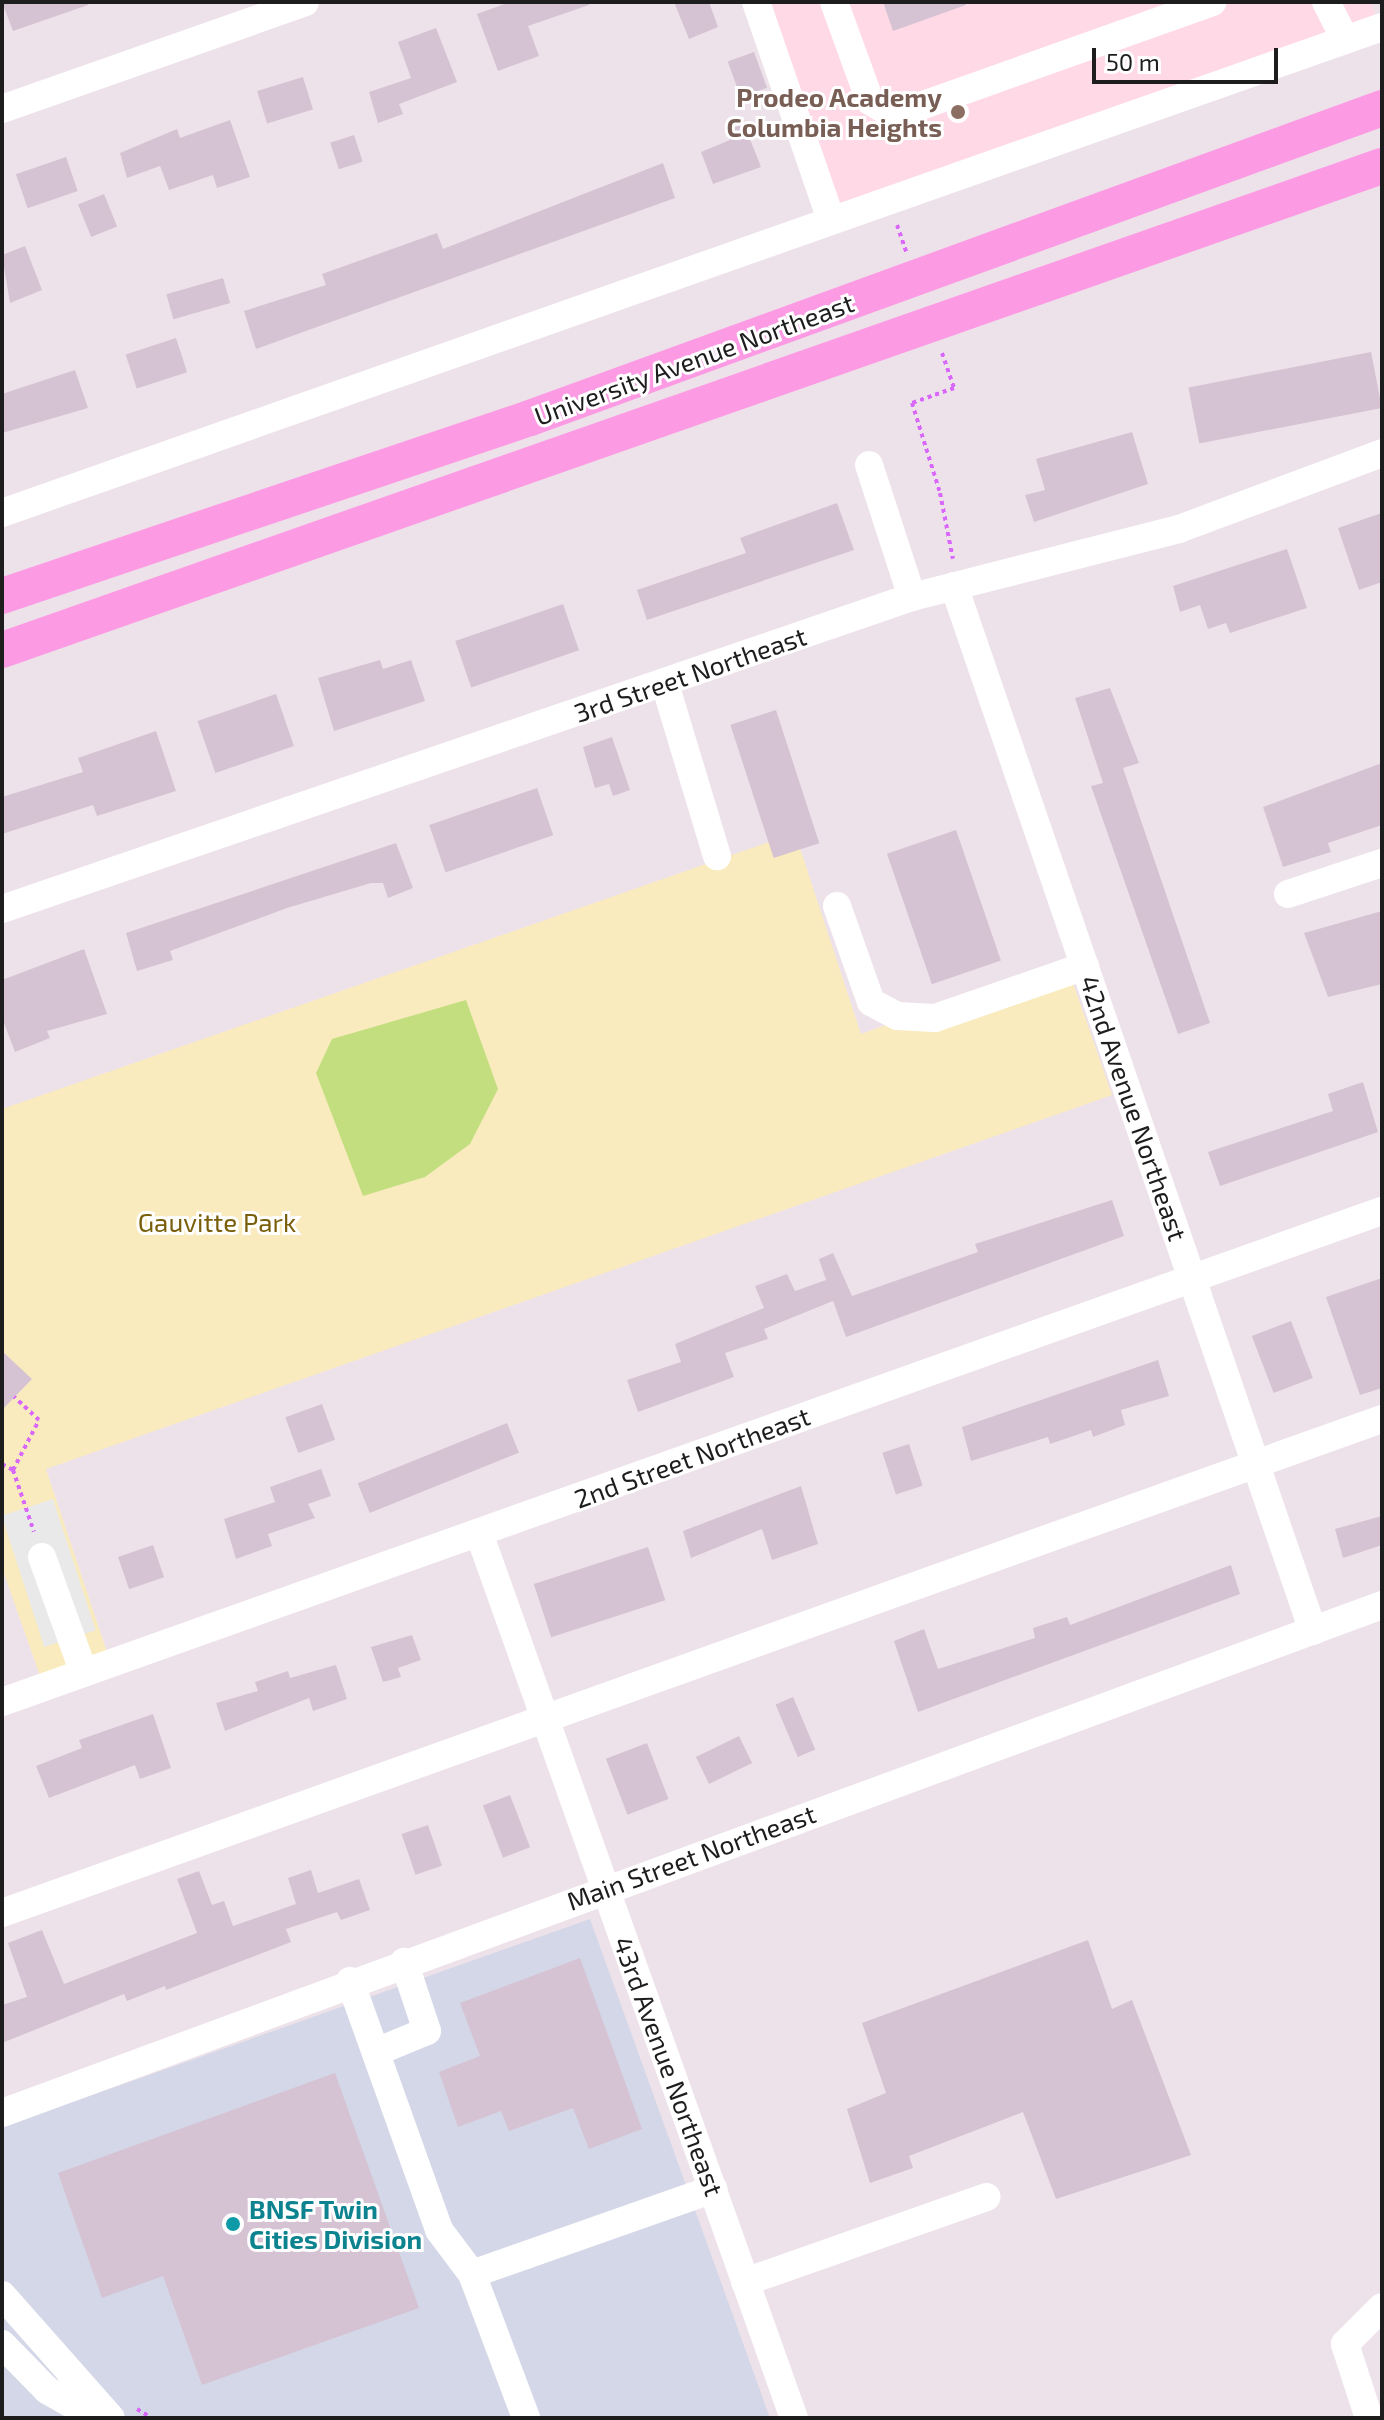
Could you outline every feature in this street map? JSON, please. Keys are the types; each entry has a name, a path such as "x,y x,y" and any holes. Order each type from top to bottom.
{"main road":[{"name":"University Avenue Northeast","path":"2,596 530,418 1382,108"},
{"name":"University Avenue Northeast","path":"2,650 1382,166"}],"street":[{"path":"2,109 305,2"},
{"path":"756,2 831,220"},
{"path":"834,2 870,101 885,110 912,109 1213,2"},
{"path":"1326,2 1345,39"},
{"path":"2,513 1382,27"},
{"name":"3rd Street Northeast","path":"2,909 912,597 1179,529 1382,453"},
{"path":"869,465 912,597"},
{"name":"42nd Avenue Northeast","path":"954,586 1313,1631"},
{"path":"665,684 717,856"},
{"path":"1288,894 1382,863"},
{"path":"837,906 871,1002 897,1016 935,1018 1085,966"},
{"name":"2nd Street Northeast","path":"2,1702 1382,1211"},
{"path":"2,1913 1382,1419"},
{"name":"43rd Avenue Northeast","path":"479,1533 794,2418"},
{"path":"42,1557 84,1673"},
{"name":"Main Street Northeast","path":"2,2113 350,1981 1382,1605"},
{"path":"376,2052 427,2031 404,1962"},
{"path":"350,1981 439,2230 472,2274 526,2418"},
{"path":"472,2274 713,2189"},
{"path":"745,2282 987,2197"},
{"path":"2,2295 111,2418"},
{"path":"1369,2418 1345,2344 1382,2307"},
{"path":"2,2344 47,2390 96,2418"}],"path":[{"path":"919,425 940,493 954,586"},
{"path":"13,1470 39,1420 14,1397"},
{"path":"2,1464 13,1470 42,1557"}],"shaded area":[{"name":"Prodeo Academy Columbia Heights","path":"771,2 1371,2 1377,20 839,203"},
{"path":"53,1499 96,1630 44,1647 2,1516"},
{"path":"590,1919 770,2418 2,2418 2,2127"}],"green space":[{"name":"Gauvitte Park","path":"795,833 861,1034 1065,960 1112,1095 46,1469 107,1652 40,1676 2,1568 2,1109"},
{"path":"466,1000 498,1089 470,1144 425,1177 363,1196 316,1073 332,1039"}],"building":[{"path":"2,2 88,2 88,5 13,31"},
{"path":"510,2 588,2 589,5 528,26 539,56 498,71 477,14"},
{"path":"674,2 709,2 718,27 689,39"},
{"path":"883,2 965,2 966,5 893,31"},
{"path":"436,28 457,82 399,104 403,114 378,123 369,92 411,78 398,42"},
{"path":"754,52 767,88 741,97 728,62"},
{"path":"303,77 313,110 267,124 257,91"},
{"path":"230,120 250,177 217,188 213,175 169,190 160,166 127,178 120,153 177,129 180,138"},
{"path":"744,124 761,167 713,184 701,152 730,140 726,130"},
{"path":"354,135 363,162 339,169 330,143"},
{"path":"66,157 78,191 28,208 16,174"},
{"path":"663,163 675,198 256,349 244,311 326,285 322,274 437,233 443,249"},
{"path":"104,194 117,226 91,237 78,204"},
{"path":"25,246 42,290 10,303 2,255"},
{"path":"223,278 230,303 173,319 166,294"},
{"path":"176,338 187,372 137,389 126,354"},
{"path":"1371,352 1382,408 1199,443 1188,387"},
{"path":"75,370 88,408 2,433 2,394"},
{"path":"1132,432 1148,484 1034,522 1025,495 1045,490 1036,459"},
{"path":"837,503 854,550 647,620 637,590 746,553 740,538"},
{"path":"1382,513 1382,582 1359,590 1338,528"},
{"path":"1287,549 1307,608 1230,633 1226,623 1208,629 1200,605 1180,612 1173,586"},
{"path":"563,604 579,650 471,687 455,641"},
{"path":"380,660 383,669 411,660 425,701 334,731 318,678"},
{"path":"1110,688 1139,763 1123,768 1210,1023 1178,1034 1091,786 1103,783 1075,698"},
{"path":"276,694 294,746 215,773 198,721"},
{"path":"776,710 819,843 774,858 730,725"},
{"path":"156,731 176,791 97,816 93,805 2,834 2,797 83,772 78,758"},
{"path":"612,737 630,790 613,796 609,784 595,788 583,747"},
{"path":"1382,763 1382,825 1328,843 1331,852 1283,867 1263,807"},
{"path":"537,788 553,835 445,872 429,825"},
{"path":"956,830 1001,960 932,984 887,854"},
{"path":"396,843 413,888 388,898 383,883 371,883 287,908 170,951 173,960 137,971 126,933"},
{"path":"1382,911 1382,984 1328,997 1304,933"},
{"path":"84,949 107,1014 47,1031 50,1038 15,1052 2,1018 2,980"},
{"path":"1363,1082 1378,1132 1220,1186 1208,1152 1333,1111 1328,1094"},
{"path":"1112,1200 1124,1236 846,1337 833,1301 764,1329 768,1339 725,1353 734,1377 638,1412 627,1380 681,1362 675,1344 764,1308 755,1286 787,1274 795,1291 826,1280 819,1259 833,1253 852,1296 978,1252 975,1244"},
{"path":"1382,1278 1382,1388 1360,1395 1326,1297"},
{"path":"1291,1321 1313,1378 1274,1393 1252,1336"},
{"path":"2,1351 32,1379 2,1410"},
{"path":"1158,1360 1169,1396 1121,1410 1125,1425 1093,1437 1091,1430 1050,1444 1048,1437 971,1461 962,1427"},
{"path":"322,1404 335,1440 298,1453 285,1417"},
{"path":"507,1423 519,1453 370,1513 358,1483"},
{"path":"909,1444 923,1486 896,1494 882,1453"},
{"path":"321,1469 331,1496 308,1504 315,1518 268,1534 272,1546 236,1559 224,1519 275,1502 270,1487"},
{"path":"801,1486 818,1544 772,1560 762,1529 691,1558 683,1531"},
{"path":"1382,1516 1382,1545 1343,1558 1335,1529"},
{"path":"153,1545 164,1577 129,1589 118,1557"},
{"path":"648,1547 665,1600 551,1637 534,1584"},
{"path":"1231,1565 1240,1594 918,1712 894,1641 924,1629 938,1669 1035,1638 1033,1628 1067,1617 1070,1625"},
{"path":"412,1635 421,1660 398,1668 401,1677 383,1682 371,1647"},
{"path":"336,1665 347,1699 313,1711 309,1698 225,1731 216,1703 258,1691 255,1682 288,1671 290,1678"},
{"path":"793,1697 815,1749 798,1757 776,1704"},
{"path":"153,1714 171,1768 140,1779 135,1765 49,1798 36,1766 82,1748 79,1740"},
{"path":"739,1736 752,1763 709,1784 696,1757"},
{"path":"647,1743 669,1799 627,1815 606,1759"},
{"path":"510,1795 530,1847 503,1858 483,1805"},
{"path":"428,1825 442,1866 416,1875 402,1834"},
{"path":"311,1870 318,1893 359,1879 370,1910 341,1920 337,1912 286,1929 291,1942 166,1990 165,1986 127,2001 124,1994 2,2043 2,2005 27,1997 8,1943 42,1930 64,1984 197,1933 177,1879 199,1871 212,1905 224,1901 233,1926 296,1904 288,1878"},
{"path":"1088,1940 1112,2009 1132,2000 1191,2155 1056,2199 1023,2112 909,2156 913,2168 870,2183 847,2109 886,2093 862,2023"},
{"path":"580,1958 642,2129 589,2149 573,2108 509,2131 501,2111 458,2127 439,2072 480,2056 460,2003"},
{"name":"BNSF Twin Cities Division","path":"335,2073 419,2308 202,2385 163,2276 102,2298 58,2173"}],"place":[{"name":"Prodeo Academy Columbia Heights","path":"958,112"},
{"name":"BNSF Twin Cities Division","path":"233,2224"}]}
